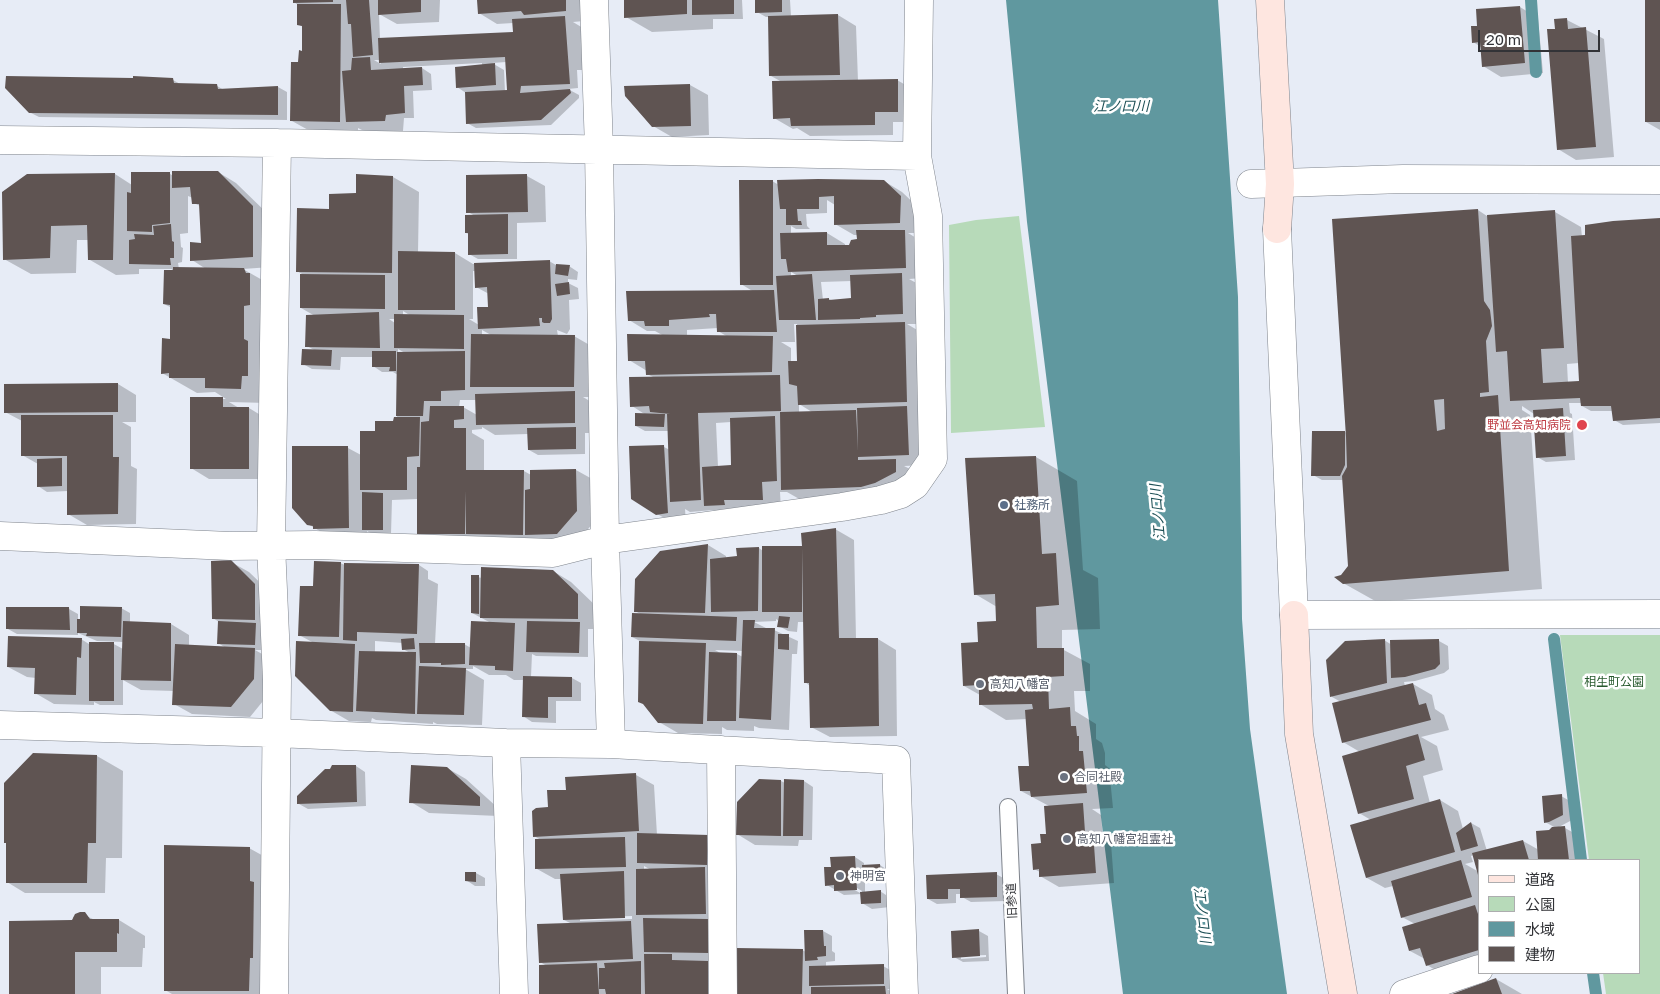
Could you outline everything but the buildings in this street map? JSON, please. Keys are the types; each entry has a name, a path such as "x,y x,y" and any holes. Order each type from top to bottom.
{"street":[{"path":"594,0 599,149 604,540 611,744"},
{"path":"0,536 230,546 271,545 552,553 604,540 881,500 901,494 915,485 933,459 928,216 917,156 919,0"},
{"path":"1270,0 1280,184 1277,229 1299,734 1343,994"},
{"path":"0,140 277,143 917,156"},
{"path":"274,994 277,680 271,545 277,143"},
{"path":"1251,184 1403,179 1660,180"},
{"path":"1294,615 1660,614"},
{"path":"0,724 506,743 611,744 896,760 904,994"},
{"path":"506,743 514,994"},
{"path":"721,750 723,994"},
{"path":"1404,994 1478,969"}],"lane":[{"name":"旧参道","path":"1008,807 1016,994"}],"green space":[{"path":"1019,216 1045,427 951,433 949,225 976,220"},
{"name":"相生町公園","path":"1560,635 1660,635 1660,994 1606,994 1603,974 1640,974 1640,859 1589,859"}],"water":[{"name":"江ノ口川","path":"1006,0 1218,0 1238,297 1242,619 1250,729 1287,994 1123,994 1027,222"}],"waterway":[{"path":"1531,0 1536,72"},
{"path":"1554,639 1581,859"},
{"path":"1593,974 1596,994"}],"place":[{"name":"野並会高知病院","path":"1582,425"},
{"name":"社務所","path":"1004,505"},
{"name":"高知八幡宮","path":"980,684"},
{"name":"合同社殿","path":"1064,777"},
{"name":"高知八幡宮祖霊社","path":"1067,839"},
{"name":"神明宮","path":"840,876"}]}
